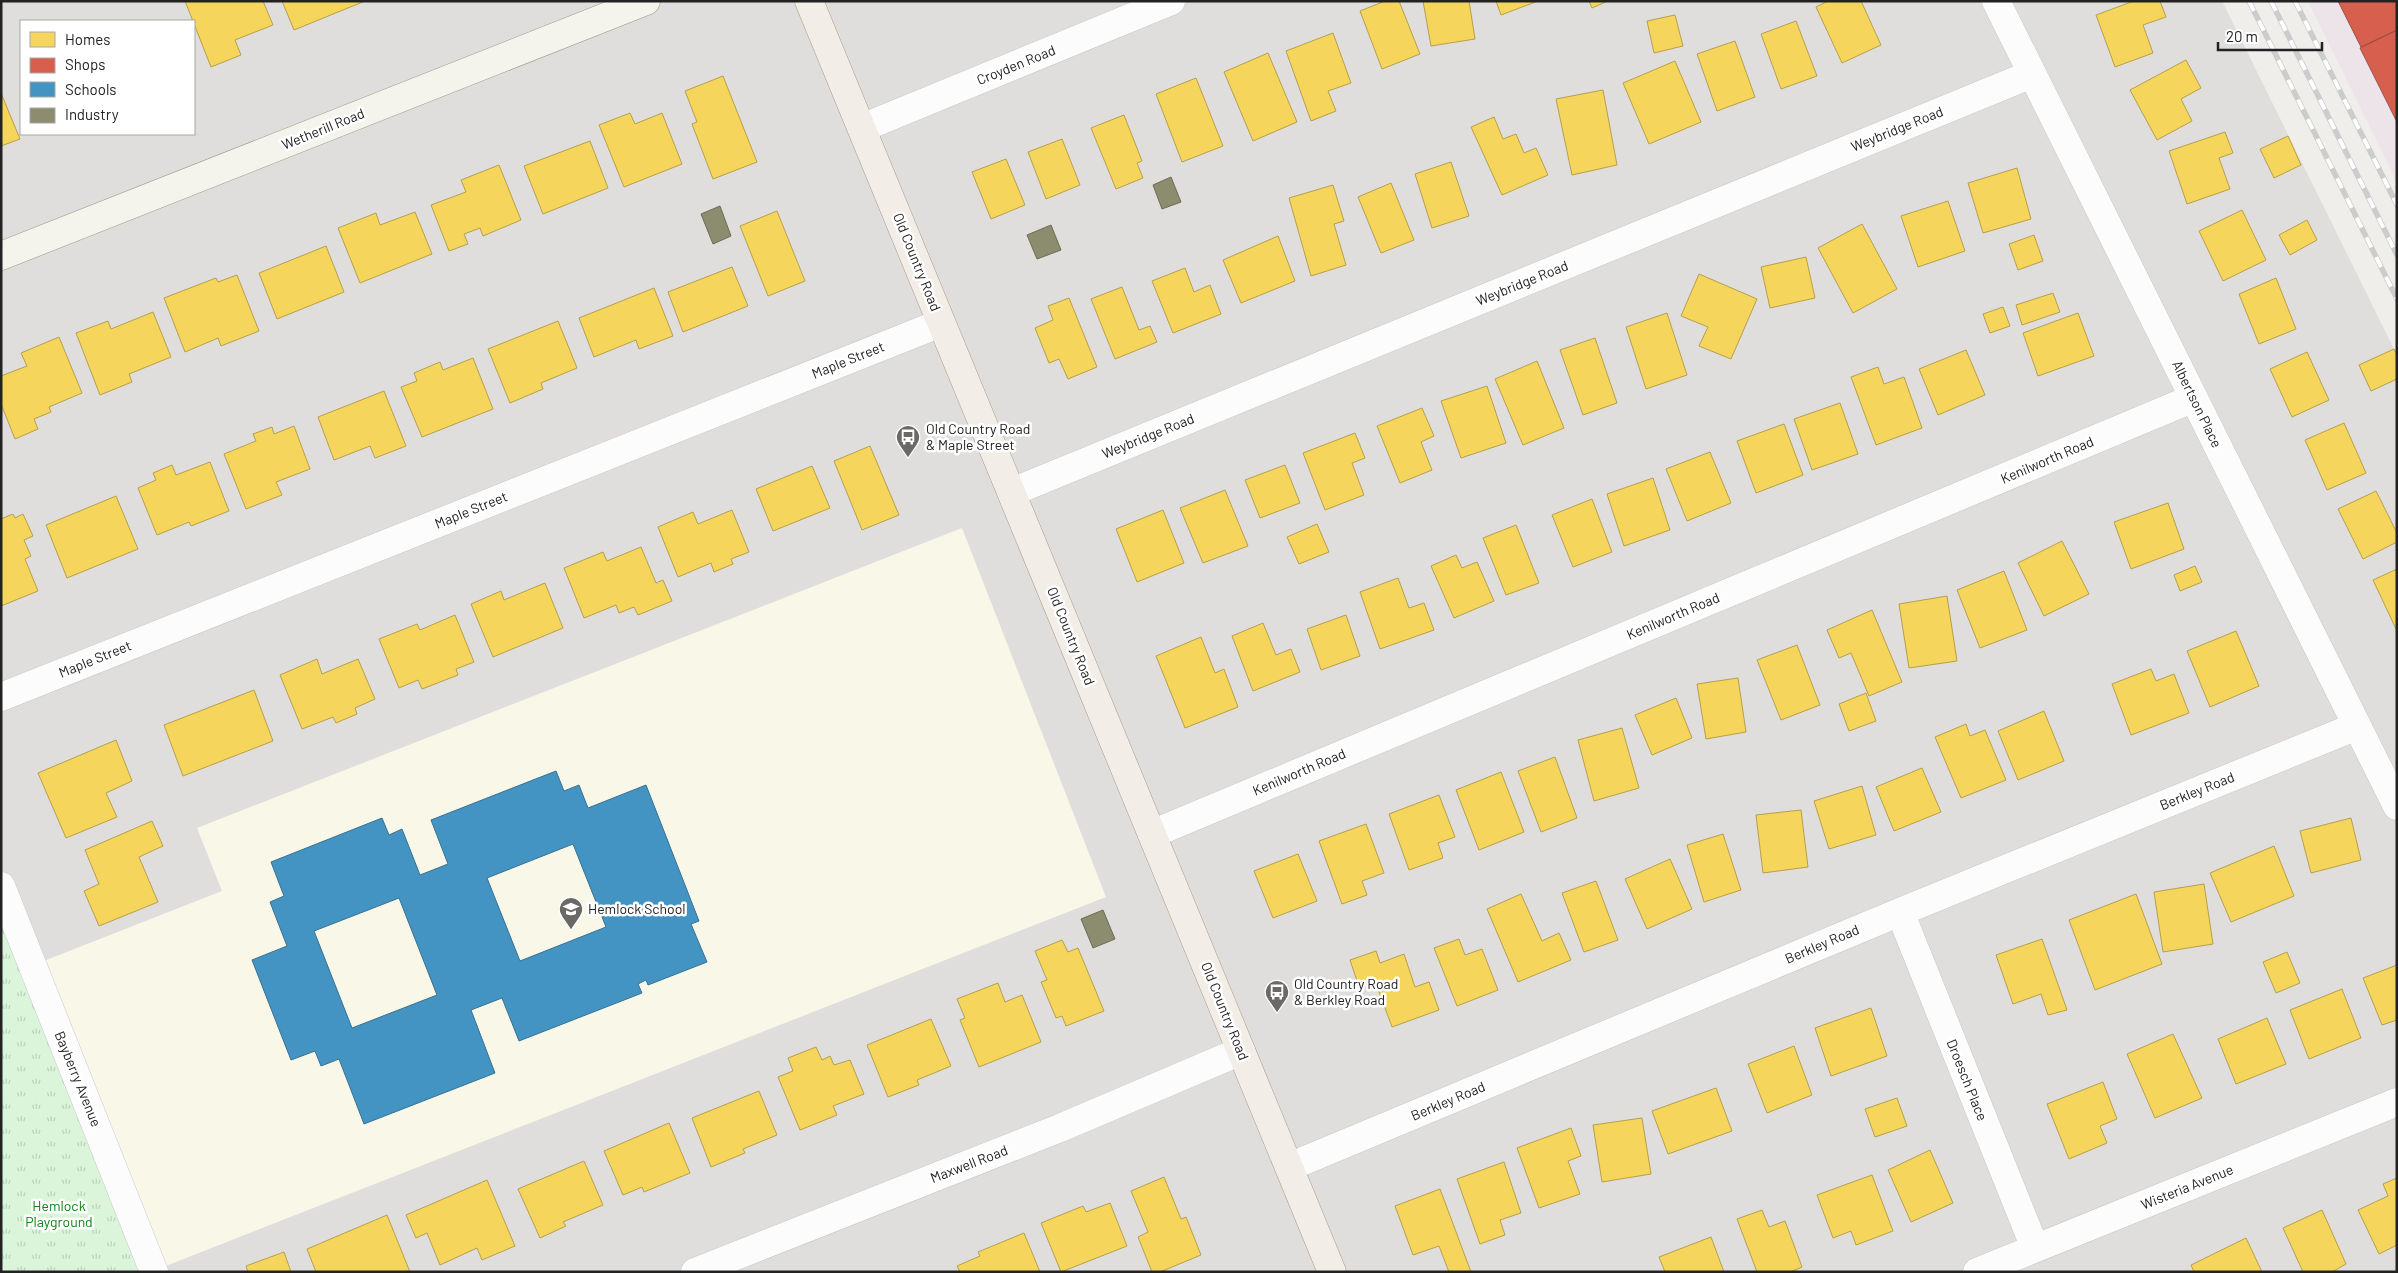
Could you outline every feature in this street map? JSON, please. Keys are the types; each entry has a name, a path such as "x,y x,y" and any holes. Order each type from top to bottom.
{"main road":[{"name":"Old Country Road","path":"810,1 1332,1272"}],"street":[{"name":"Wetherill Road","path":"1,256 646,1"},
{"name":"Croyden Road","path":"862,128 1171,1"},
{"name":"Albertson Place","path":"1996,1 2397,806"},
{"name":"Weybridge Road","path":"1012,492 2032,74"},
{"name":"Maple Street","path":"1,697 942,323"},
{"name":"Kenilworth Road","path":"1152,834 2194,398"},
{"name":"Berkley Road","path":"1289,1167 1900,912 2357,726"},
{"name":"Bayberry Avenue","path":"1,886 154,1272"},
{"name":"Droesch Place","path":"1900,912 2035,1248"},
{"name":"Maxwell Road","path":"695,1272 1060,1128 1241,1050"},
{"name":"Wisteria Avenue","path":"1977,1272 2397,1102"}],"shaded area":[{"path":"1,1 2222,1 2397,355 2397,1272 1,1272"},
{"path":"2308,1 2397,1 2397,183"},
{"name":"Hemlock School","path":"962,528 1106,897 153,1271 36,964 222,891 197,828"}],"green space":[{"name":"Hemlock Playground","path":"1,911 142,1272 1,1272"}],"building: Homes":[{"path":"185,1 263,1 273,25 235,40 241,55 211,67 195,26 195,20 192,20"},
{"path":"282,1 365,1 294,30"},
{"path":"1385,1 1399,1 1420,54 1382,69 1360,11"},
{"path":"1423,1 1469,1 1475,39 1431,46"},
{"path":"1496,1 1538,1 1501,15"},
{"path":"1589,1 1608,1 1592,8"},
{"path":"1828,1 1861,1 1881,45 1842,63 1816,7"},
{"path":"2134,1 2160,1 2166,17 2143,25 2153,53 2115,67 2096,15"},
{"path":"1675,15 1683,46 1654,53 1647,21"},
{"path":"1796,21 1817,76 1781,89 1761,34"},
{"path":"1333,33 1351,83 1328,91 1336,111 1311,121 1286,51"},
{"path":"1735,41 1755,97 1717,111 1697,54"},
{"path":"1268,53 1297,122 1253,141 1224,72"},
{"path":"2186,60 2201,88 2181,99 2192,121 2157,140 2130,90"},
{"path":"1675,61 1701,122 1649,144 1623,83"},
{"path":"723,76 757,162 713,179 692,124 697,122 685,91"},
{"path":"1196,78 1223,146 1182,162 1156,94"},
{"path":"1603,90 1617,165 1572,175 1556,99"},
{"path":"1,93 20,139 1,146"},
{"path":"630,113 635,124 662,113 682,164 624,187 599,125"},
{"path":"1124,115 1142,161 1137,163 1143,178 1116,189 1091,128"},
{"path":"1494,117 1503,139 1516,134 1524,153 1536,148 1548,175 1502,195 1471,127"},
{"path":"2225,132 2233,153 2219,158 2230,189 2187,204 2169,151"},
{"path":"2288,136 2301,165 2274,178 2260,149"},
{"path":"1062,139 1080,185 1046,199 1028,152"},
{"path":"590,141 608,188 543,214 524,166"},
{"path":"1006,159 1025,205 991,219 972,172"},
{"path":"1451,162 1469,216 1432,228 1415,174"},
{"path":"499,165 521,220 483,236 480,228 464,234 468,244 449,251 431,205 466,192 461,180"},
{"path":"2017,168 2031,219 1983,233 1968,183"},
{"path":"1391,183 1414,240 1381,253 1358,197"},
{"path":"1333,185 1344,221 1334,224 1346,265 1311,276 1289,198"},
{"path":"1948,201 1965,251 1918,267 1901,216"},
{"path":"2242,210 2266,260 2223,281 2199,231"},
{"path":"777,211 805,281 768,296 740,226"},
{"path":"415,212 432,254 360,283 338,228 376,213 380,225"},
{"path":"2307,220 2317,240 2290,255 2279,235"},
{"path":"1862,224 1897,289 1853,313 1818,248"},
{"path":"2034,235 2043,261 2018,270 2009,244"},
{"path":"1278,236 1295,281 1241,303 1223,260"},
{"path":"326,246 344,292 277,319 259,273"},
{"path":"1806,257 1815,298 1770,308 1761,267"},
{"path":"732,267 748,306 683,332 668,292"},
{"path":"1185,268 1194,292 1210,285 1221,314 1173,333 1152,281"},
{"path":"1699,274 1757,299 1731,359 1699,346 1708,327 1681,316"},
{"path":"237,275 259,331 221,346 218,338 185,352 164,298 216,278 218,282"},
{"path":"2276,278 2296,329 2259,344 2239,294"},
{"path":"1122,287 1139,330 1150,326 1157,342 1115,359 1091,299"},
{"path":"654,288 673,336 639,349 636,340 594,357 579,318"},
{"path":"2053,293 2060,312 2022,325 2016,305"},
{"path":"1069,298 1097,367 1068,379 1059,359 1049,363 1035,328 1053,320 1048,306"},
{"path":"2003,307 2010,326 1990,333 1983,314"},
{"path":"153,312 171,357 129,374 132,382 100,395 76,333 108,321 111,329"},
{"path":"1667,313 1687,375 1646,389 1626,327"},
{"path":"2078,313 2094,356 2038,376 2023,333"},
{"path":"558,321 577,368 541,383 543,389 510,403 488,349"},
{"path":"59,337 82,393 49,407 51,412 34,419 38,429 15,439 1,404 1,376 27,366 21,353"},
{"path":"1595,338 1617,403 1583,415 1560,350"},
{"path":"2394,349 2397,355 2397,379 2371,391 2359,365"},
{"path":"1966,350 1985,395 1938,415 1919,369"},
{"path":"2307,352 2329,400 2292,417 2270,369"},
{"path":"473,358 493,409 422,437 401,387 417,381 414,373 440,362 443,370"},
{"path":"1537,361 1564,428 1523,445 1495,379"},
{"path":"1878,367 1884,384 1904,377 1922,428 1876,445 1851,377"},
{"path":"1487,386 1506,443 1461,458 1441,401"},
{"path":"384,391 406,446 375,458 370,446 334,460 318,417"},
{"path":"1840,403 1858,454 1812,470 1794,419"},
{"path":"1422,408 1434,436 1421,442 1432,470 1400,483 1377,426"},
{"path":"2344,423 2366,473 2327,490 2305,440"},
{"path":"1784,424 1803,475 1756,493 1737,441"},
{"path":"294,426 310,469 276,482 282,495 246,509 224,454 256,441 253,434 272,427 274,434"},
{"path":"1355,433 1365,458 1352,463 1364,495 1325,510 1303,453"},
{"path":"870,446 899,515 862,530 834,461"},
{"path":"1710,452 1731,503 1687,521 1666,469"},
{"path":"210,462 229,511 191,526 189,522 157,535 138,488 156,480 153,473 172,465 176,475"},
{"path":"1285,465 1300,503 1260,518 1245,480"},
{"path":"812,466 830,508 773,531 756,489"},
{"path":"1653,478 1670,530 1624,546 1607,494"},
{"path":"1225,490 1248,546 1203,563 1180,508"},
{"path":"2376,491 2397,533 2397,542 2363,559 2338,509"},
{"path":"116,496 138,549 67,578 46,525"},
{"path":"1592,499 1612,552 1573,567 1552,515"},
{"path":"2168,503 2184,549 2131,569 2114,522"},
{"path":"732,510 749,552 731,559 733,564 714,572 711,563 678,577 658,527 693,512 698,524"},
{"path":"1163,510 1184,563 1137,582 1116,529"},
{"path":"13,514 15,518 23,514 33,536 24,540 31,556 25,559 38,591 1,606 1,519"},
{"path":"1317,524 1329,552 1299,564 1287,537"},
{"path":"1516,525 1539,583 1506,595 1483,538"},
{"path":"2062,541 2089,594 2044,616 2018,563"},
{"path":"641,547 656,583 663,580 672,601 638,615 634,607 619,613 616,605 584,618 564,568 603,552 607,561"},
{"path":"1456,555 1462,568 1477,562 1494,601 1454,618 1431,566"},
{"path":"2195,566 2202,582 2180,591 2174,575"},
{"path":"2397,569 2397,629 2396,629 2373,580"},
{"path":"2004,571 2027,630 1980,648 1957,590"},
{"path":"1398,578 1409,608 1424,603 1434,630 1380,649 1360,592"},
{"path":"545,583 563,628 493,657 471,604 501,591 504,600"},
{"path":"1947,596 1957,661 1909,668 1899,604"},
{"path":"1872,610 1902,682 1869,696 1851,653 1839,658 1827,630"},
{"path":"455,615 474,662 456,669 458,675 422,689 418,680 399,688 379,639 417,624 420,630"},
{"path":"1346,615 1360,656 1321,670 1307,629"},
{"path":"1263,623 1276,655 1291,649 1300,672 1253,691 1232,636"},
{"path":"2236,631 2259,686 2210,707 2187,651"},
{"path":"1201,637 1215,673 1224,669 1238,707 1185,728 1156,656"},
{"path":"1797,645 1820,705 1781,720 1757,660"},
{"path":"317,659 322,674 358,659 375,699 355,708 357,714 336,723 333,717 302,729 280,675"},
{"path":"2151,669 2156,681 2174,674 2189,713 2131,735 2112,684"},
{"path":"1738,678 1746,732 1706,739 1697,684"},
{"path":"254,690 273,741 183,776 164,725"},
{"path":"1866,693 1876,721 1849,731 1839,704"},
{"path":"1676,698 1692,738 1652,755 1635,715"},
{"path":"2044,711 2064,761 2018,780 1998,731"},
{"path":"1966,724 1970,736 1985,730 2006,780 1961,798 1935,737"},
{"path":"1622,728 1639,788 1594,801 1578,740"},
{"path":"116,740 132,781 106,793 117,817 66,838 38,773"},
{"path":"1555,757 1577,818 1541,832 1518,771"},
{"path":"1922,768 1941,812 1894,831 1876,787"},
{"path":"1501,772 1524,832 1479,850 1456,790"},
{"path":"1862,786 1876,835 1829,849 1814,801"},
{"path":"1439,795 1455,837 1438,843 1443,858 1409,870 1389,814"},
{"path":"1801,810 1808,867 1763,873 1756,815"},
{"path":"2351,818 2361,860 2311,873 2300,831"},
{"path":"152,821 163,846 139,857 158,902 99,926 84,891 99,884 85,850"},
{"path":"1366,824 1384,873 1362,881 1367,895 1342,904 1319,841"},
{"path":"1723,834 1741,890 1704,902 1687,845"},
{"path":"2274,846 2294,896 2231,922 2210,873"},
{"path":"1298,854 1317,901 1273,918 1254,871"},
{"path":"1670,859 1692,909 1647,929 1625,879"},
{"path":"1596,881 1618,940 1584,952 1562,893"},
{"path":"2204,884 2213,944 2163,952 2154,892"},
{"path":"1521,894 1542,941 1559,933 1571,960 1518,982 1487,909"},
{"path":"2136,894 2162,964 2095,990 2069,920"},
{"path":"1459,939 1465,955 1482,949 1498,990 1457,1006 1434,948"},
{"path":"2042,939 2067,1010 2048,1015 2041,994 2013,1004 1996,955"},
{"path":"1062,940 1068,952 1078,948 1104,1011 1066,1026 1062,1016 1056,1018 1041,982 1047,980 1035,951"},
{"path":"1376,951 1380,963 1404,954 1415,987 1429,982 1439,1010 1392,1027 1374,978 1358,984 1350,960"},
{"path":"2287,952 2300,983 2276,993 2263,962"},
{"path":"2397,965 2397,1020 2382,1025 2363,978"},
{"path":"998,983 1005,1002 1022,995 1041,1042 979,1067 960,1020 965,1018 957,999"},
{"path":"2342,989 2361,1038 2309,1059 2290,1010"},
{"path":"1871,1008 1887,1056 1831,1076 1815,1028"},
{"path":"2267,1018 2286,1064 2236,1084 2218,1039"},
{"path":"931,1019 951,1066 917,1080 919,1085 888,1097 867,1045"},
{"path":"2173,1034 2202,1098 2155,1118 2127,1054"},
{"path":"1794,1046 1812,1095 1767,1113 1748,1064"},
{"path":"816,1047 822,1060 830,1056 834,1065 850,1060 864,1094 833,1106 837,1115 800,1130 778,1077 793,1071 788,1058"},
{"path":"2103,1082 2117,1119 2100,1126 2107,1143 2069,1159 2047,1104"},
{"path":"1716,1088 1732,1131 1668,1154 1652,1111"},
{"path":"759,1091 777,1135 743,1149 745,1153 711,1167 692,1118"},
{"path":"1897,1098 1907,1126 1875,1137 1865,1109"},
{"path":"1642,1118 1651,1174 1602,1182 1593,1125"},
{"path":"669,1123 690,1173 644,1192 642,1187 623,1195 604,1151"},
{"path":"1571,1128 1581,1156 1568,1161 1580,1194 1539,1208 1517,1148"},
{"path":"1930,1150 1953,1203 1911,1222 1888,1170"},
{"path":"584,1161 603,1205 563,1222 566,1226 540,1238 518,1189"},
{"path":"1504,1162 1521,1213 1500,1220 1505,1235 1480,1244 1457,1179"},
{"path":"1872,1175 1893,1231 1856,1245 1851,1231 1833,1238 1817,1195"},
{"path":"1164,1177 1181,1219 1186,1217 1201,1255 1160,1272 1152,1272 1138,1237 1148,1232 1131,1191"},
{"path":"2397,1178 2397,1245 2379,1254 2358,1210 2388,1196 2383,1184"},
{"path":"487,1180 515,1246 482,1260 477,1248 440,1265 427,1233 416,1238 406,1215"},
{"path":"1440,1189 1471,1272 1449,1272 1439,1246 1413,1255 1395,1206"},
{"path":"1110,1203 1127,1246 1061,1272 1041,1223 1083,1206 1086,1212"},
{"path":"1762,1210 1769,1227 1785,1221 1802,1267 1790,1272 1757,1272 1737,1219"},
{"path":"2322,1210 2346,1264 2332,1272 2303,1272 2283,1228"},
{"path":"387,1215 410,1272 316,1272 307,1249"},
{"path":"1024,1233 1040,1272 960,1272 957,1266 980,1256 978,1252"},
{"path":"1711,1237 1724,1272 1665,1272 1659,1257"},
{"path":"2246,1238 2262,1272 2194,1272 2191,1265"},
{"path":"284,1252 291,1272 248,1272 246,1266"}],"building: Shops":[{"path":"2338,1 2397,1 2397,30 2361,47"},
{"path":"2397,30 2397,122 2360,48"}],"building: Schools":[{"path":"556,771 564,791 579,785 588,808 646,785 699,921 691,924 707,962 648,985 646,980 638,984 642,993 519,1041 502,998 471,1010 495,1073 364,1124 339,1059 321,1066 315,1051 291,1060 252,960 287,946 270,902 284,896 271,862 382,818 389,835 402,829 420,875 448,864 431,820","holes":["573,844 606,927 520,961 487,878","399,898 437,995 352,1028 314,931"]}],"building: Industry":[{"path":"1171,177 1181,202 1162,209 1153,185"},
{"path":"720,206 731,236 713,244 701,214"},
{"path":"1051,225 1061,250 1037,259 1027,235"},
{"path":"1103,910 1115,939 1093,948 1081,919"}],"railway":[{"path":"2249,1 2397,299"},
{"path":"2271,1 2397,255"},
{"path":"2295,1 2397,205"}],"place":[{"name":"Old Country Road & Maple Street","path":"908,458"},
{"name":"Hemlock School","path":"571,930"},
{"name":"Old Country Road & Berkley Road","path":"1277,1013"}]}
